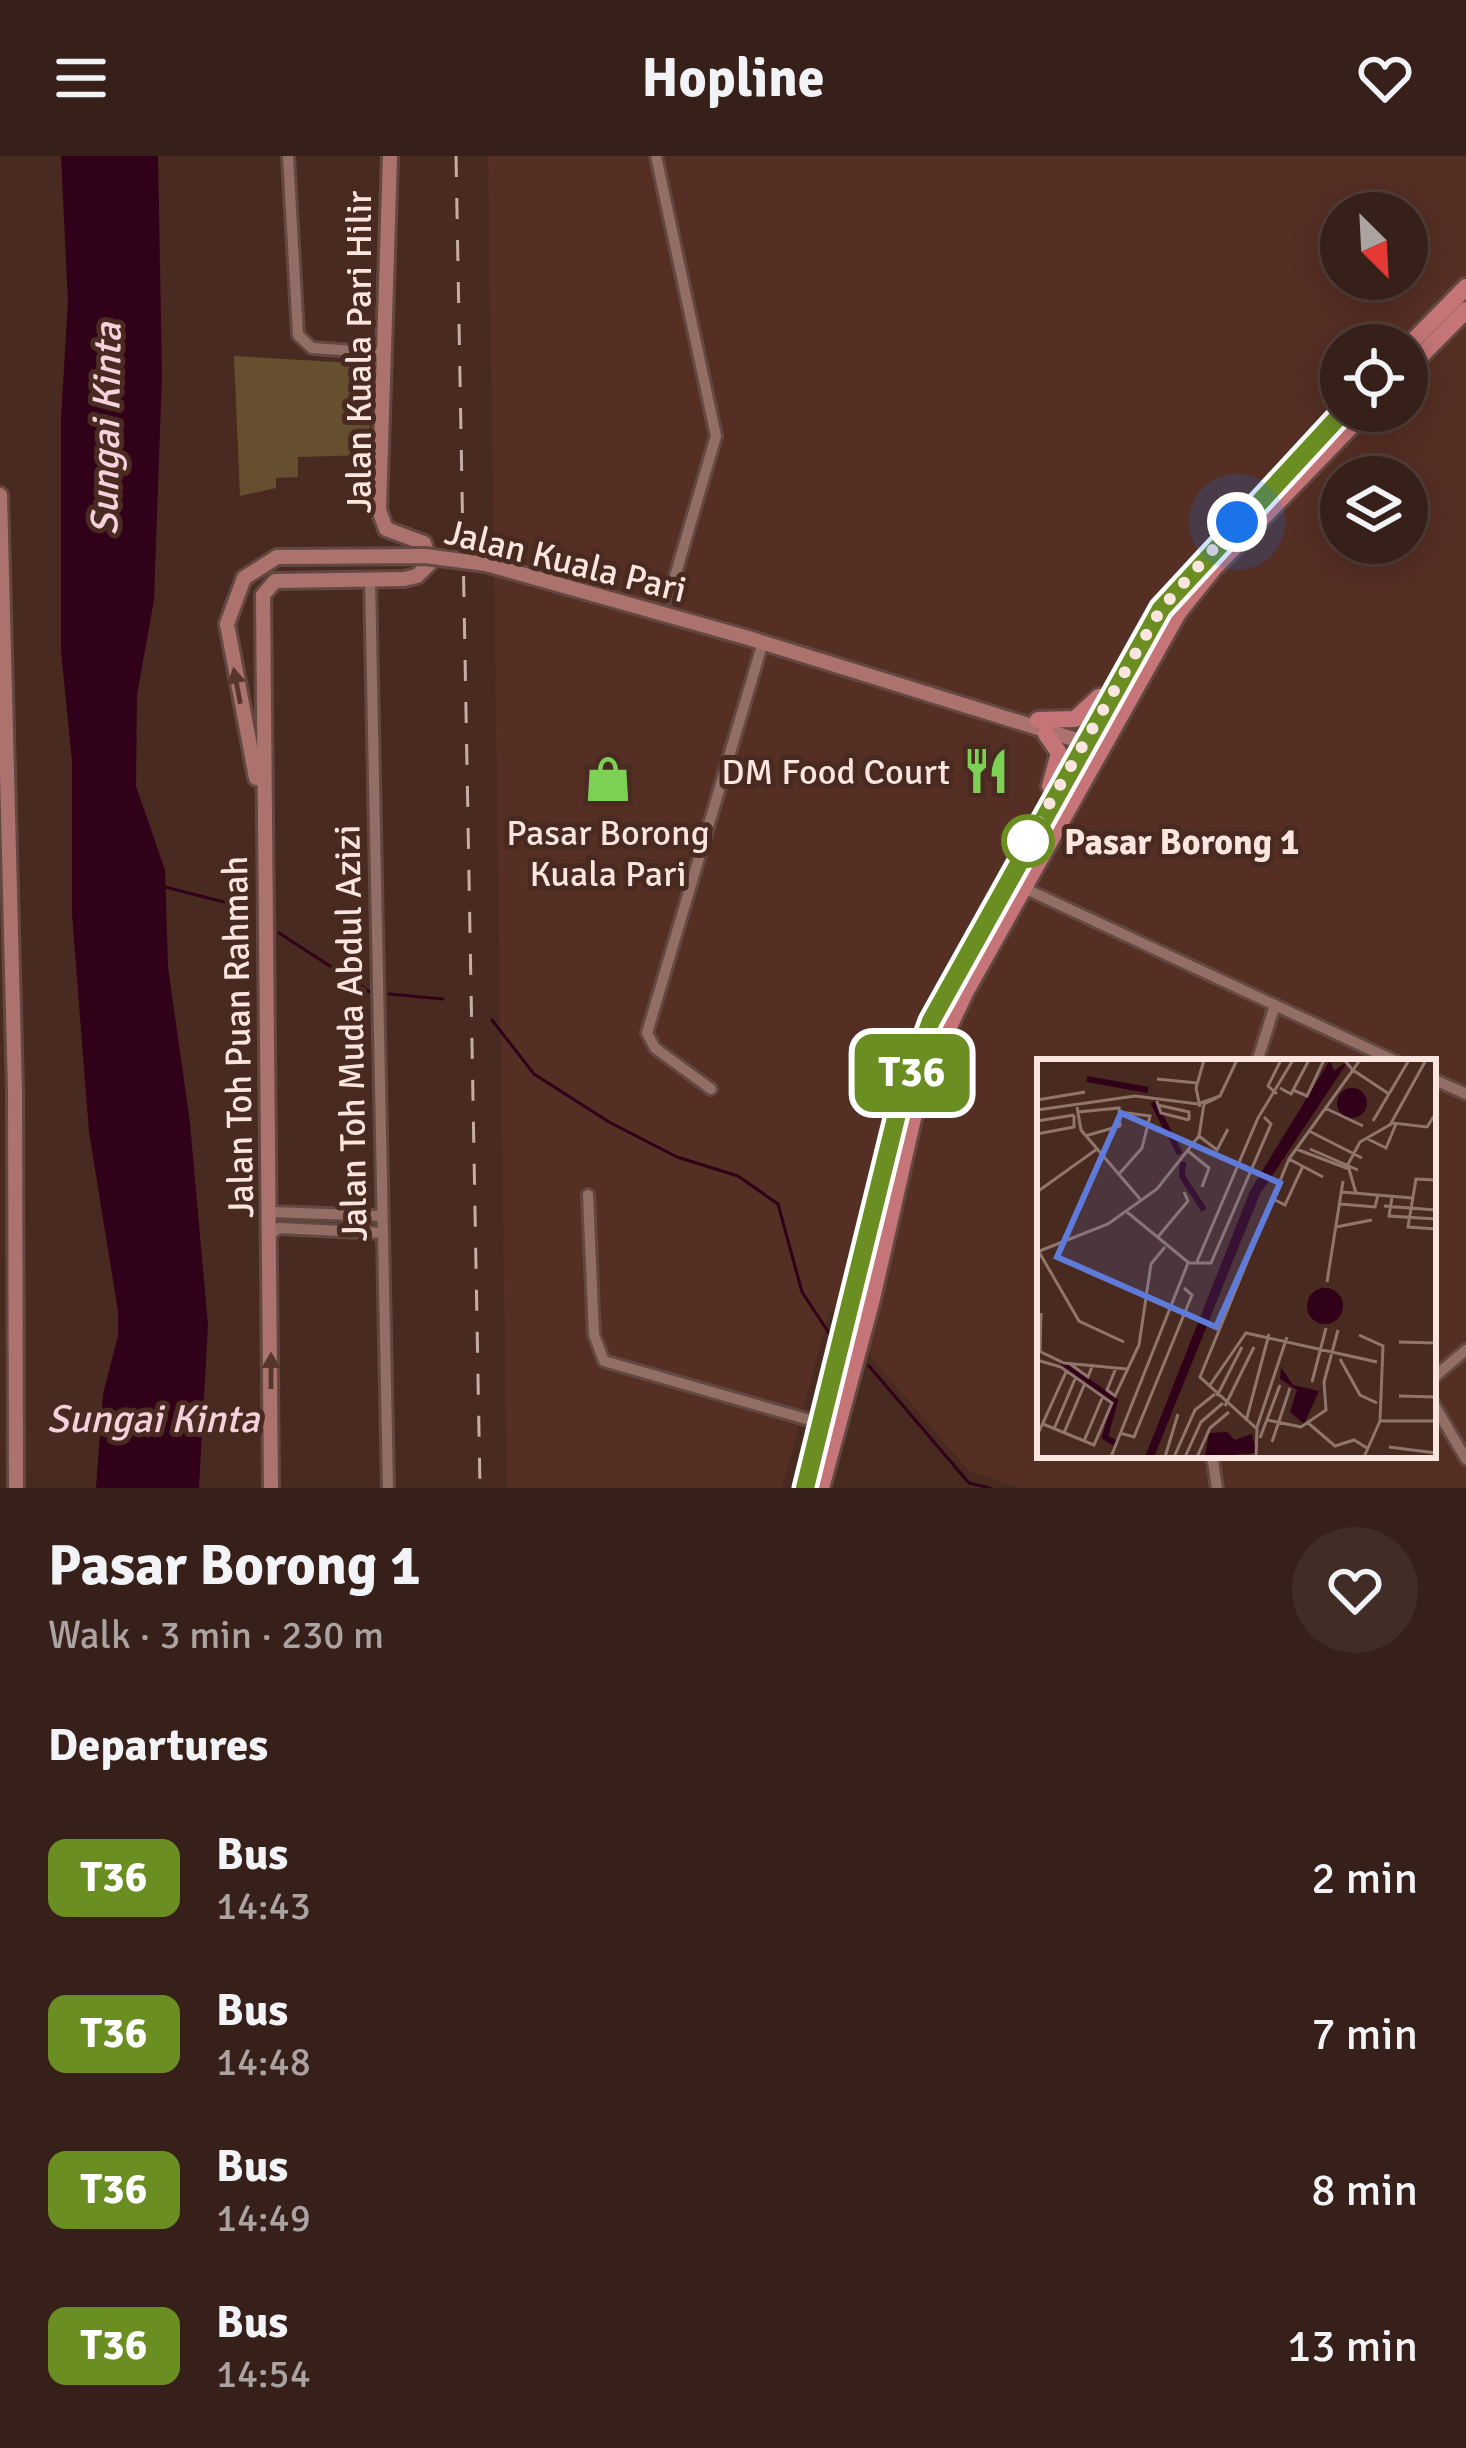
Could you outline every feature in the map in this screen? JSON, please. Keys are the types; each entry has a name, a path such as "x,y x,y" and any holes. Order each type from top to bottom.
{"main road":[{"path":"1428,326 1466,287"},
{"path":"1428,349 1466,310"},
{"path":"1046,811 1059,753 1042,727 1084,714 1326,432"},
{"path":"805,1488 897,1114 931,1021 1083,742 1104,730 1170,611 1346,432"},
{"path":"820,1488 871,1303 920,1088 966,991 1026,889 1170,611"},
{"path":"1026,889 1031,865 1084,763 1083,742"}],"street":[{"path":"288,156 298,334 313,348 383,353"},
{"name":"Jalan Kuala Pari Hilir","path":"267,587 286,580 417,576 431,556 424,543 394,535 381,520 390,156"},
{"path":"656,156 716,436 669,597"},
{"path":"0,495 18,1340 16,1488"},
{"name":"Jalan Kuala Pari","path":"227,632 244,578 278,557 425,556 486,564 763,642 1083,742"},
{"name":"Jalan Toh Muda Abdul Azizi","path":"370,578 388,1488"},
{"name":"Jalan Toh Puan Rahmah","path":"267,587 261,644 271,1488"},
{"path":"227,632 261,644"},
{"path":"227,632 263,815"},
{"path":"711,1089 655,1048 647,1034 763,642"},
{"path":"1026,889 1391,1059"},
{"path":"1258,1059 1275,1005"},
{"path":"1436,1080 1466,1094"},
{"path":"588,1195 594,1335 604,1360 820,1423"},
{"path":"271,1212 362,1224 382,1233"},
{"path":"271,1234 280,1228 362,1224 382,1216"},
{"path":"0,1340 18,1340"},
{"path":"1436,1375 1466,1350"},
{"path":"1436,1408 1466,1460"},
{"path":"1212,1458 1217,1488"}],"shaded area":[{"path":"488,156 1466,156 1466,1488 1019,1488 969,1471 830,1309 782,1488 507,1488"},
{"path":"234,356 372,364 369,455 298,457 298,477 276,478 276,488 240,496"}],"water":[{"name":"Sungai Kinta","path":"61,156 158,156 162,375 154,600 137,695 136,786 165,870 168,967 190,1123 208,1325 199,1488 96,1488 103,1394 118,1336 118,1311 89,1132 72,914 72,761 61,651 61,418 68,302"}],"waterway":[{"path":"165,887 228,903 252,919"},
{"path":"279,933 370,992"},
{"path":"389,994 443,999"},
{"path":"492,1020 534,1074 609,1122 677,1157 738,1176 778,1204 802,1292 829,1333"},
{"path":"869,1366 969,1483 990,1488"}],"railway":[{"path":"456,156 480,1488"}],"bus line":[{"name":"T36","path":"805,1488 897,1114 931,1021 1161,609 1202,558 1324,432"}],"place":[{"name":"DM Food Court","path":"986,771"},
{"name":"Pasar Borong Kuala Pari","path":"608,779"},
{"name":"Pasar Borong 1","path":"1028,841"}],"route":[{"path":"1028,841 1161,609 1237,522"}]}
